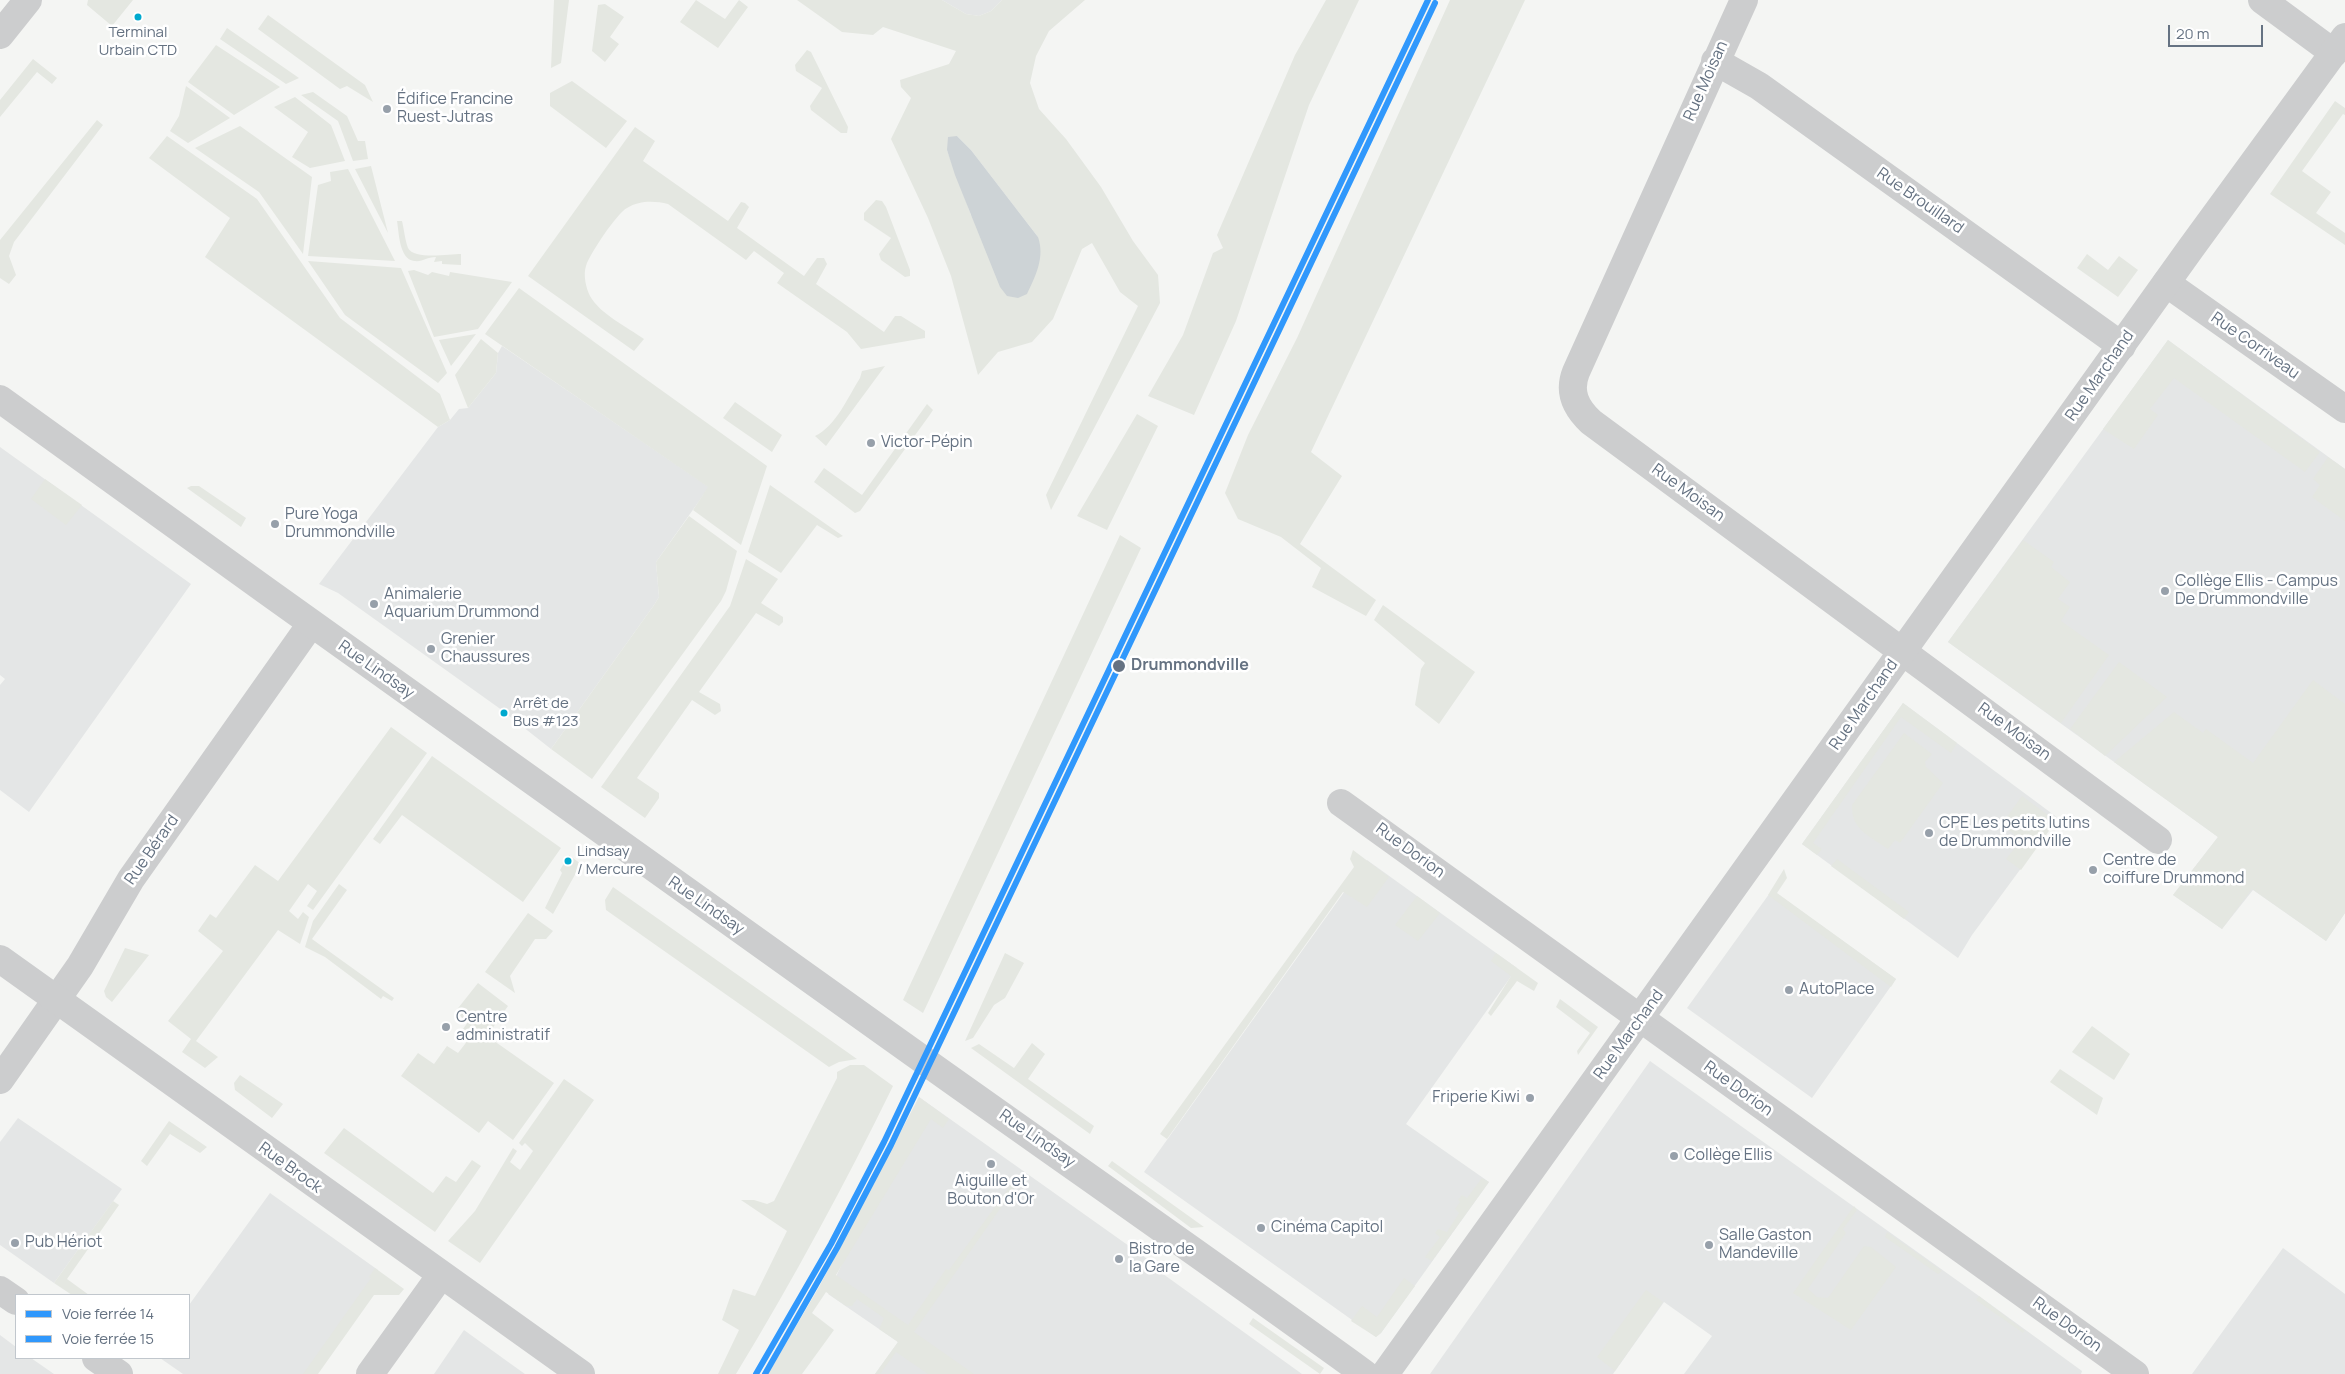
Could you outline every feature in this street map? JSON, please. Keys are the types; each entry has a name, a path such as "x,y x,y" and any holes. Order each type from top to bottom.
{"street":[{"path":"0,35 28,0"},
{"name":"Rue Moisan","path":"1744,0 1576,372 1572,389 1576,405 1591,422 1903,650 2158,840"},
{"path":"2262,0 2339,45"},
{"name":"Rue Marchand","path":"1385,1374 2166,283 2339,45"},
{"name":"Rue Brouillard","path":"1715,61 1759,86 2122,346"},
{"name":"Rue Corriveau","path":"2166,283 2345,409"},
{"name":"Rue Lindsay","path":"0,399 311,624 914,1054 1082,1170 1365,1374"},
{"name":"Rue Bérard","path":"0,1080 57,1001 131,879 311,624"},
{"name":"Rue Dorion","path":"1342,803 2135,1374"},
{"name":"Rue Brock","path":"0,960 581,1374"},
{"path":"370,1374 441,1275"},
{"path":"0,1290 15,1300"},
{"path":"97,1359 119,1374"}],"shaded area":[{"path":"88,0 133,0 112,26 87,5"},
{"path":"554,0 569,0 561,63 551,68"},
{"path":"696,0 725,19 739,0 748,7 718,48 680,22"},
{"path":"797,0 942,0 966,14 979,16 991,11 1002,0 1085,0 1049,31 1036,56 1030,83 1039,109 1066,139 1101,187 1133,241 1158,275 1160,303 1051,510 1046,495 1138,306 1120,292 1092,243 1082,249 1053,319 1032,342 998,352 978,375 951,276 928,218 891,139 911,98 901,87 900,80 949,64 956,51 883,27 873,35 842,32","holes":["957,136 971,150 1038,237 971,215 947,150"]},
{"path":"942,0 1002,0 991,11 979,16 966,14"},
{"path":"1326,0 1359,0 1309,105 1236,321 1194,415 1148,396 1183,335 1213,253 1223,248 1217,235 1295,55"},
{"path":"1450,0 1525,0 1311,452 1342,476 1300,544 1376,600 1366,616 1312,587 1321,568 1281,537 1238,519 1225,493 1248,435 1297,338"},
{"path":"605,4 624,17 610,37 619,44 605,62 592,51 598,5"},
{"path":"268,15 365,85 373,102 347,86 340,89 258,29"},
{"path":"227,28 299,78 286,84 220,39"},
{"path":"216,45 280,87 234,115 188,82"},
{"path":"807,50 811,52 848,127 847,133 841,133 811,110 810,106 822,88 796,71 795,65"},
{"path":"33,59 57,78 52,84 37,72 0,117 0,100"},
{"path":"572,81 627,121 606,148 550,106 550,93"},
{"path":"186,86 230,118 188,143 170,131 179,116"},
{"path":"313,92 347,116 358,141 365,141 368,159 353,161 338,121 301,95"},
{"path":"295,97 331,125 345,161 310,168 292,157 308,132 274,107"},
{"path":"2335,101 2345,108 2345,115 2343,114 2302,171 2331,192 2316,213 2345,233 2345,245 2270,194"},
{"path":"97,120 103,125 14,242 9,256 16,275 9,284 0,278 0,240"},
{"path":"240,126 312,177 303,254 259,192 195,148"},
{"path":"635,127 655,141 643,161 728,221 741,202 745,203 749,207 737,228 804,276 817,258 824,258 827,264 816,284 884,332 895,316 901,316 925,331 925,338 861,349 847,332 777,283 784,273 754,251 746,260 668,204 663,203 642,202 622,211 598,244 585,270 587,289 594,303 614,320 644,339 634,351 528,276"},
{"path":"167,136 257,199 340,318 440,394 450,420 438,427 205,257 230,218 149,158"},
{"path":"957,136 971,150 1038,237 1040,259 1036,273 1027,294 1018,298 1007,296 1000,287 955,175 947,150 948,137"},
{"path":"371,166 388,233 355,169"},
{"path":"348,169 395,261 308,256 318,185 331,181 330,172"},
{"path":"876,200 882,201 886,207 910,270 910,276 905,277 881,260 879,254 891,238 864,220 864,213"},
{"path":"397,221 402,221 407,245 412,252 424,255 461,254 461,265 442,264 442,261 434,262 436,257 417,261 409,259 405,255 401,244"},
{"path":"2087,254 2108,270 2119,256 2138,270 2118,297 2077,268"},
{"path":"308,261 401,268 447,373 438,383 345,315"},
{"path":"414,270 428,275 432,272 449,276 450,272 512,282 478,329 434,337 408,271"},
{"path":"519,288 767,466 741,545 693,510 708,487 485,334"},
{"path":"476,334 451,366 439,340"},
{"path":"481,339 498,353 496,373 468,408 455,375"},
{"name":"Collège Ellis - Campus De Drummondville","path":"2168,340 2345,469 2345,913 2326,941 2253,890 2222,929 2173,895 2218,837 1948,642"},
{"path":"2168,340 2320,452 2305,472 2174,378 2150,409 2158,415 2134,449 2103,429"},
{"path":"502,346 709,487 656,562 659,597 551,749 499,708 338,593 319,584 438,427 450,420 459,409 468,408 496,373 498,353"},
{"path":"885,366 826,446 815,436 835,418 860,378 862,371"},
{"path":"735,402 782,435 772,452 723,418"},
{"path":"927,404 933,410 860,511 855,513 814,482 824,468 862,495"},
{"path":"1137,414 1158,426 1107,530 1077,516"},
{"path":"0,447 191,584 29,812 0,790 0,685 5,679 0,675"},
{"path":"2328,457 2345,469 2345,521 2312,497 2320,485 2313,479"},
{"path":"45,479 82,505 66,525 31,499"},
{"path":"770,485 843,536 838,538 817,525 781,573 748,552"},
{"path":"199,486 246,518 241,527 187,488"},
{"path":"689,516 737,551 726,591 721,601 592,779 551,749 659,597 656,562"},
{"path":"1120,535 1141,548 923,1013 903,1000"},
{"path":"2023,540 2054,562 2051,567 2070,582 2058,599 2070,607 2061,621 2109,655 2061,723 1948,642"},
{"path":"746,559 778,579 761,603 783,617 783,622 779,626 756,613 699,692 720,704 721,711 715,715 692,700 637,778 659,793 659,798 645,818 601,787 730,606"},
{"path":"1383,605 1475,672 1439,724 1415,705 1421,669 1425,663 1374,620"},
{"path":"2119,662 2167,697 2105,756 2070,729"},
{"path":"2313,680 2345,704 2345,913 2326,941 2252,889 2222,929 2173,895 2218,837 2114,762 2174,712 2203,733 2206,729 2253,763"},
{"name":"CPE Les petits lutins de Drummondville","path":"1903,703 2058,818 1972,935 1958,958 1802,844"},
{"path":"1903,703 1957,743 1951,753 1901,717 1813,843 1822,849 1817,855 1802,844"},
{"path":"391,727 427,753 313,910 307,906 317,891 308,884 289,911 298,919 303,912 309,917 300,944 278,930 196,1041 218,1057 205,1068 182,1052 191,1039 168,1021 223,951 198,931 210,914 216,918 255,865 278,881"},
{"path":"1904,733 1932,754 1925,762 1926,767 1943,783 1900,843 1895,840 1888,849 1868,836 1858,826 1853,814 1852,805"},
{"path":"432,756 561,848 523,902 402,815 380,844 373,839"},
{"path":"2022,796 2056,821 2021,870 2006,859 2018,844 2014,834 2004,827 2007,823 2004,821"},
{"path":"1353,850 1389,877 1367,907 1343,892 1167,1139 1160,1134 1354,867 1350,859"},
{"path":"569,855 581,864 553,914 545,908 562,873 560,870"},
{"path":"1837,859 1909,912 1904,919 1831,866"},
{"path":"1367,860 1517,968 1406,1124 1489,1182 1381,1333 1376,1337 1144,1172"},
{"path":"1784,869 1787,878 1777,893 1896,979 1891,987 1768,895"},
{"path":"339,884 347,890 312,939 394,998 392,1001 383,996 381,999 325,957 305,947 313,921"},
{"path":"613,887 857,1059 839,1062 829,1067 606,910 605,900"},
{"path":"1772,890 1896,979 1812,1098 1687,1008"},
{"path":"1417,896 1440,913 1418,941 1395,925"},
{"path":"528,913 553,931 546,939 535,939 510,976 515,993 485,972"},
{"path":"125,948 149,955 112,1002 106,997 104,991"},
{"path":"1005,953 1024,963 1005,998 994,1005 973,1038 965,1041"},
{"path":"1496,953 1538,983 1534,991 1517,981 1491,1016 1488,1013 1511,976 1491,961"},
{"path":"478,983 508,1006 487,1036 554,1083 513,1140 488,1121 479,1133 401,1076 418,1053 434,1064 447,1046 458,1053 472,1035 463,1029 468,1022 455,1012"},
{"path":"1560,999 1598,1027 1578,1055 1577,1051 1590,1033 1556,1007"},
{"path":"2092,1026 2130,1054 2114,1080 2072,1052"},
{"path":"1032,1043 1045,1054 1028,1079 1094,1126 1090,1134 971,1048 979,1044 1014,1068"},
{"path":"1650,1061 1979,1296 2082,1371 2081,1374 1684,1374 1712,1336 1664,1302 1613,1374 1430,1374"},
{"path":"850,1065 864,1065 893,1086 818,1232 736,1374 718,1374 739,1330 722,1320 733,1289 755,1296 787,1231 741,1200 754,1200 767,1204 774,1201 837,1078 837,1072"},
{"path":"2060,1069 2103,1098 2097,1115 2050,1082"},
{"path":"240,1075 283,1104 272,1118 235,1090 234,1083"},
{"path":"564,1079 594,1100 480,1263 448,1241 475,1211 513,1148 517,1151 510,1162 520,1170 533,1151 525,1143 522,1146 519,1143"},
{"path":"919,1097 1153,1263 1152,1266 1302,1374 875,1374 898,1342 828,1294"},
{"path":"919,1097 949,1119 943,1128 931,1119 836,1275 908,1325 946,1269 949,1270 1016,1178 1020,1180 914,1332 974,1374 928,1374 896,1352 880,1374 875,1374 898,1342 879,1329 884,1318 857,1299 852,1306 846,1306 826,1292 812,1313 834,1330 802,1374 768,1374 819,1287"},
{"path":"18,1118 122,1189 54,1283 0,1245 0,1142"},
{"path":"169,1121 207,1147 200,1153 170,1134 147,1166 141,1161"},
{"path":"344,1128 433,1193 446,1176 456,1182 472,1160 481,1166 435,1232 324,1153"},
{"path":"1112,1161 1204,1227 1191,1228 1108,1166"},
{"path":"1482,1178 1489,1182 1432,1261 1425,1257 1440,1237 1435,1233 1438,1229 1447,1232 1459,1213 1455,1209 1460,1202 1458,1200 1462,1195 1467,1198"},
{"path":"270,1193 378,1270 309,1374 183,1374 161,1359 190,1359 190,1304"},
{"path":"113,1201 119,1205 67,1279 88,1294 70,1294 54,1283"},
{"path":"1854,1206 1857,1210 1843,1229 1846,1233 1808,1289 1817,1297 1828,1298 1864,1246 1871,1247 1896,1267 1851,1330 1793,1293"},
{"path":"1887,1232 1942,1271 1938,1274 1885,1237"},
{"path":"2283,1248 2345,1294 2345,1374 2192,1374"},
{"path":"375,1268 404,1289 399,1295 374,1295 318,1374 303,1374 371,1278 369,1277"},
{"path":"1404,1278 1415,1286 1381,1333 1376,1337 1351,1321 1362,1306 1377,1317"},
{"path":"1646,1290 1663,1302 1615,1371 1597,1357"},
{"path":"1979,1296 2025,1331 2023,1333 1976,1300"},
{"path":"1253,1318 1324,1368 1320,1374 1249,1324"},
{"path":"464,1330 504,1359 525,1374 434,1374"},
{"path":"0,1335 15,1346 15,1359 32,1359 54,1374 0,1374"}],"rail line":[{"name":"14","path":"756,1374 831,1244 884,1142 1428,0"},
{"name":"15","path":"765,1374 837,1248 891,1145 1435,3"}],"place":[{"name":"Terminal Urbain CTD","path":"138,17"},
{"name":"Édifice Francine Ruest-Jutras","path":"387,109"},
{"name":"Victor-Pépin","path":"871,443"},
{"name":"Pure Yoga Drummondville","path":"275,524"},
{"name":"Collège Ellis - Campus De Drummondville","path":"2165,591"},
{"name":"Animalerie Aquarium Drummond","path":"374,604"},
{"name":"Grenier Chaussures","path":"431,649"},
{"name":"Drummondville","path":"1119,666"},
{"name":"Arrêt de Bus #123","path":"504,713"},
{"name":"CPE Les petits lutins de Drummondville","path":"1929,833"},
{"name":"Lindsay / Mercure","path":"568,861"},
{"name":"Centre de coiffure Drummond","path":"2093,870"},
{"name":"AutoPlace","path":"1789,990"},
{"name":"Centre administratif","path":"446,1027"},
{"name":"Friperie Kiwi","path":"1530,1098"},
{"name":"Collège Ellis","path":"1674,1156"},
{"name":"Aiguille et Bouton d'Or","path":"991,1164"},
{"name":"Cinéma Capitol","path":"1261,1228"},
{"name":"Pub Hériot","path":"15,1243"},
{"name":"Salle Gaston Mandeville","path":"1709,1245"},
{"name":"Bistro de la Gare","path":"1119,1259"}]}
